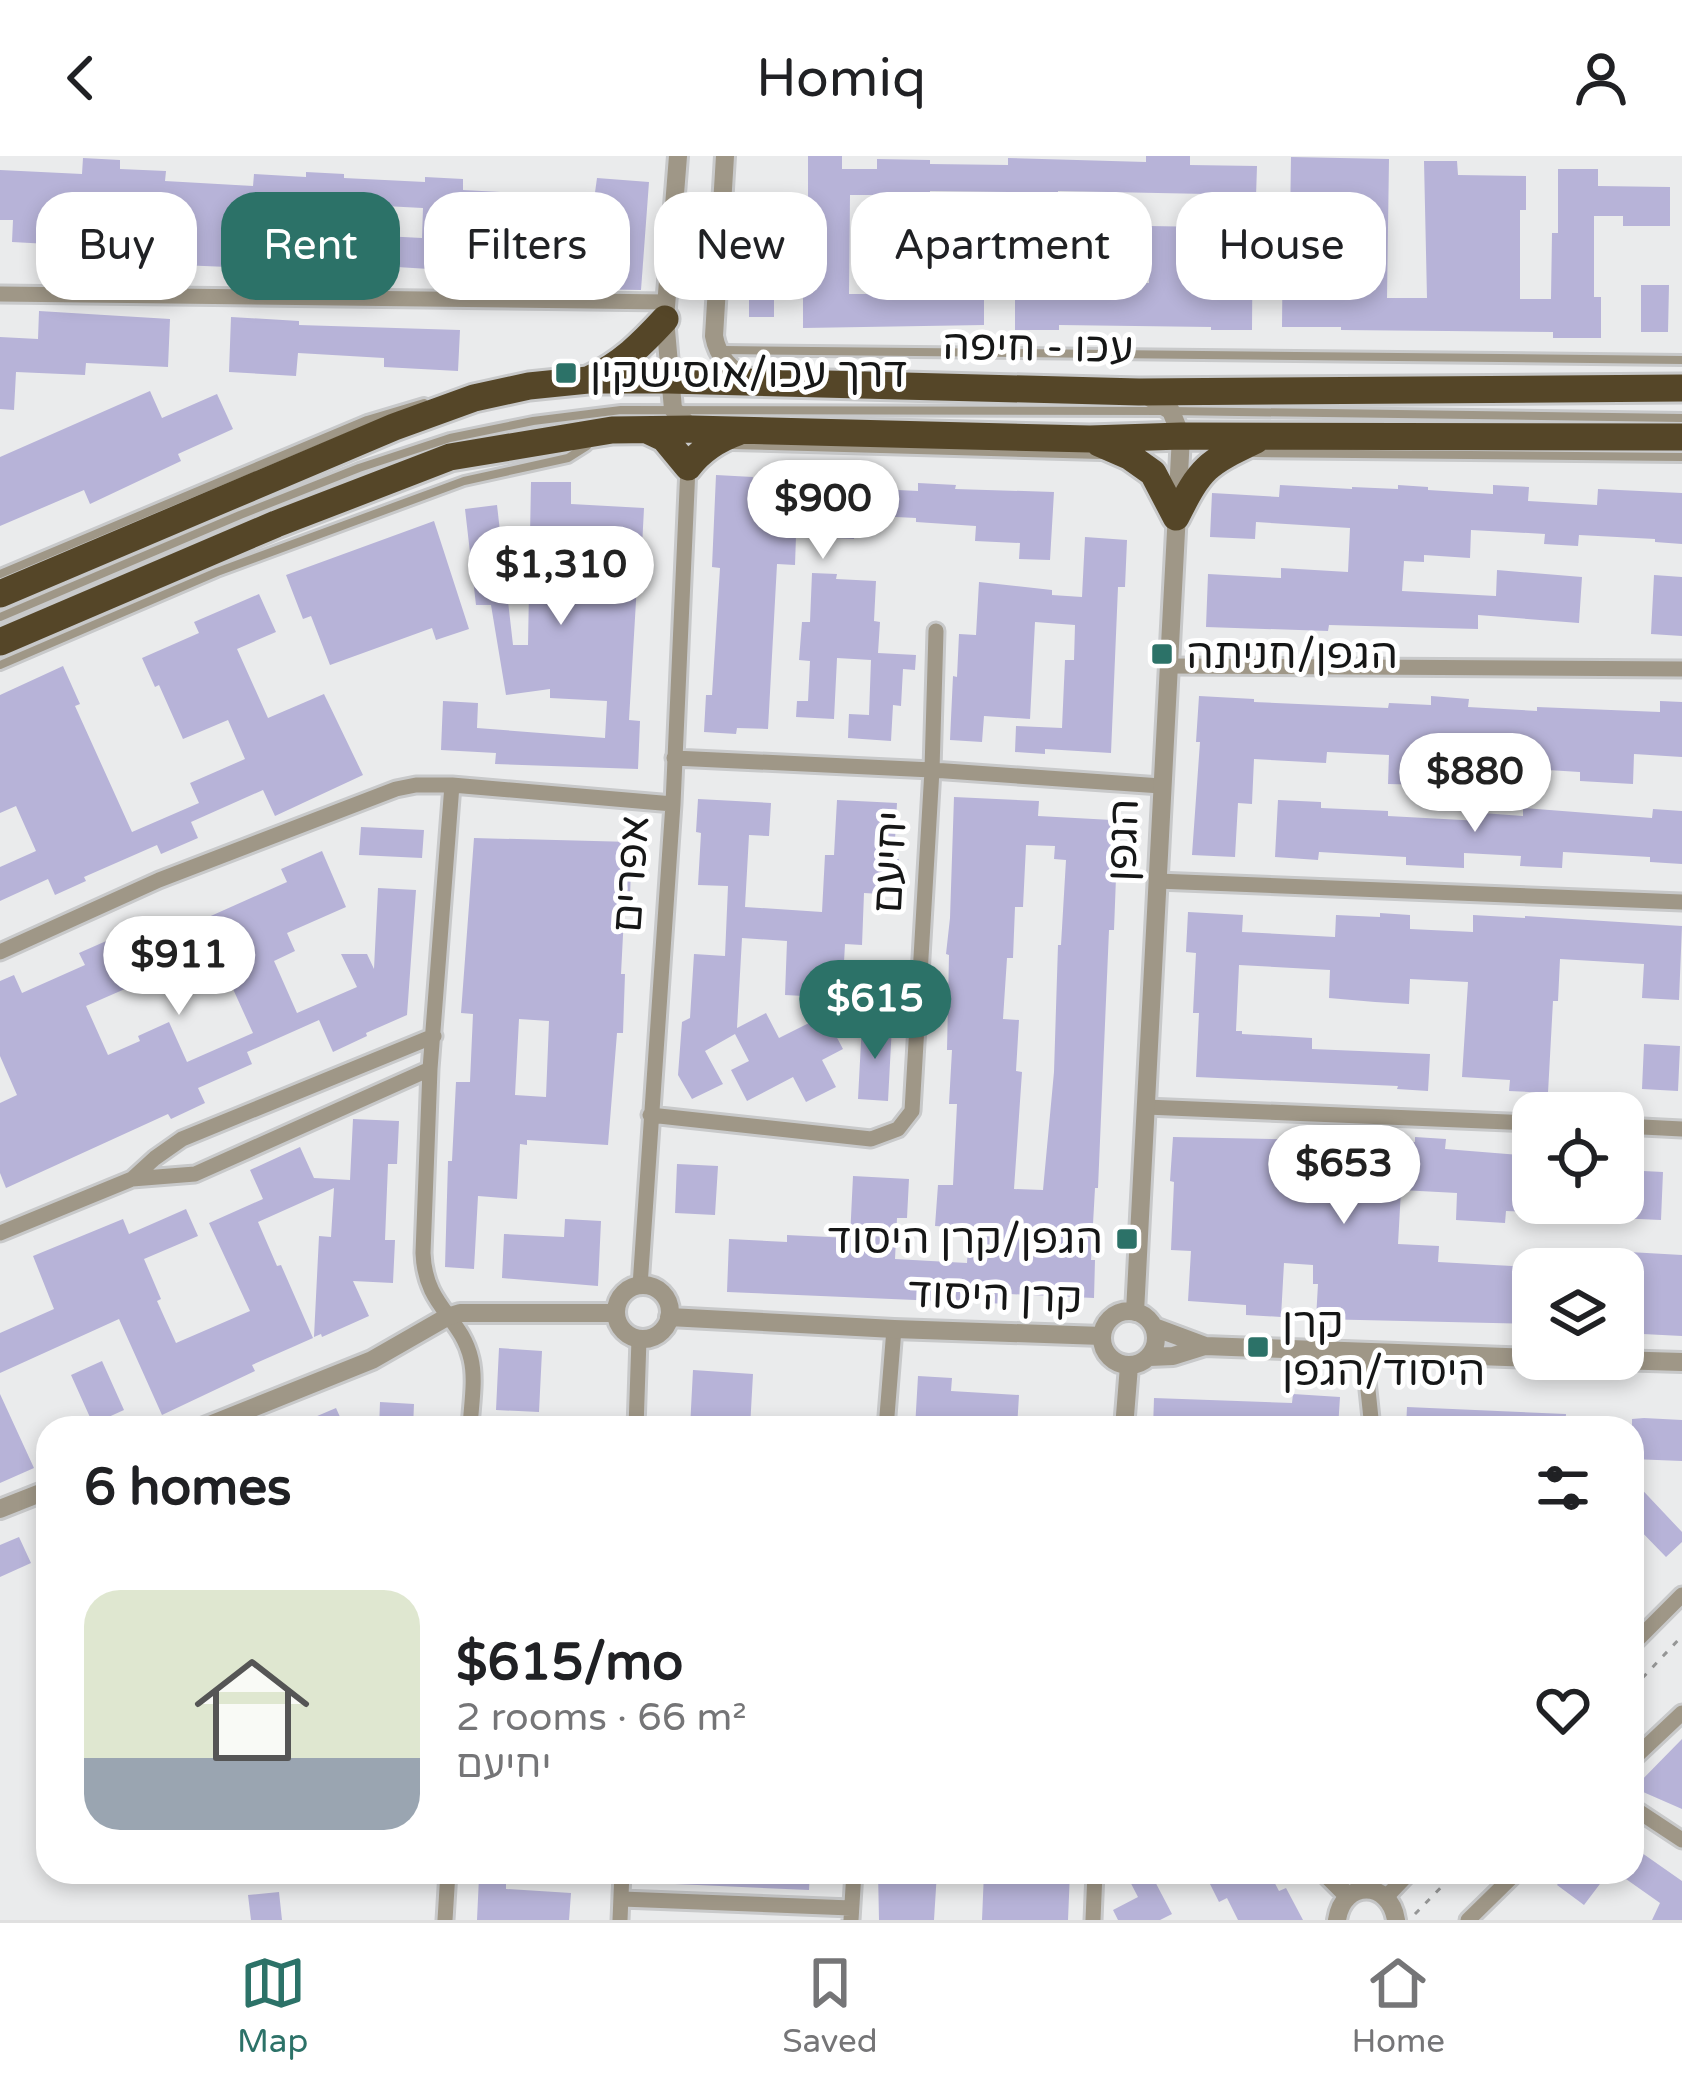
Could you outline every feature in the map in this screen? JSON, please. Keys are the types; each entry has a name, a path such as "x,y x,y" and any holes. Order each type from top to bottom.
{"highway":[{"path":"588,380 634,352 666,310"},
{"name":"עכו - חיפה","path":"0,594 330,454 474,398 529,386 669,380 1139,392 1682,388"},
{"path":"0,642 276,524 450,458 612,430 693,428 1090,440 1176,424 1335,446 1682,437"},
{"path":"643,428 664,438 688,467 696,457 693,428"},
{"path":"1176,517 1193,483 1210,463 1264,436"},
{"path":"1090,440 1129,456 1153,473 1176,517"}],"street":[{"path":"678,156 666,310 669,380 693,428"},
{"path":"725,156 714,336 725,363 750,383"},
{"path":"0,294 666,310"},
{"path":"1139,392 1176,424"},
{"name":"הגפן","path":"1135,1312 1176,517 1176,424"},
{"name":"אפרים","path":"640,1286 673,804 688,467"},
{"name":"יחיעם","path":"650,1115 871,1139 898,1129 912,1112 936,631"},
{"path":"1168,665 1682,669"},
{"path":"674,758 1161,786"},
{"path":"452,785 430,1069 424,1273 472,1364 470,1416"},
{"path":"0,952 159,880 396,788 452,785 673,804"},
{"path":"1157,881 1682,902"},
{"path":"132,1179 182,1139 434,1036"},
{"path":"0,1233 132,1179 195,1174 430,1069"},
{"path":"1146,1107 1512,1122"},
{"path":"1644,1127 1682,1129"},
{"path":"640,1286 662,1294 669,1317 655,1336 639,1339 622,1330 616,1305 625,1292 640,1286"},
{"path":"1154,1327 1156,1344 1143,1362 1129,1366 1106,1353 1102,1336 1110,1319 1126,1311 1205,1346 1512,1357"},
{"path":"232,1416 372,1360 448,1317 478,1312 616,1313"},
{"name":"קרן היסוד","path":"669,1317 1102,1336"},
{"path":"887,1416 893,1329"},
{"path":"636,1416 639,1339"},
{"path":"1149,1357 1173,1356 1205,1346"},
{"path":"1364,1352 1371,1416"},
{"path":"1644,1361 1682,1362"},
{"path":"1125,1416 1129,1366"},
{"path":"0,1509 36,1495"},
{"path":"1644,1633 1682,1595"},
{"path":"1644,1748 1682,1712"},
{"path":"1644,1816 1682,1840"},
{"path":"445,1920 447,1884"},
{"path":"620,1920 622,1884"},
{"path":"622,1899 851,1914 853,1884"},
{"path":"1093,1920 1094,1884"},
{"path":"1336,1884 1348,1896"},
{"path":"1386,1897 1398,1884"},
{"path":"1468,1920 1504,1884"},
{"path":"1337,1920 1348,1896 1363,1890 1386,1897 1396,1920"}],"lane":[{"path":"716,350 1682,360"},
{"path":"0,574 367,420 417,404 474,398"},
{"path":"0,616 359,468 450,438 532,421 622,410 693,428 1129,456"},
{"path":"693,428 1682,418"},
{"path":"0,665 217,572 464,481 568,458 612,430"},
{"path":"1230,452 1335,446 1682,457"}],"path":[{"path":"1644,1676 1682,1636"},
{"path":"1409,1920 1444,1884"}],"building":[{"path":"808,156 842,156 842,169 877,169 877,159 1008,165 1008,158 1146,162 1146,156 1190,156 1190,165 1257,166 1256,192 851,192 851,300 984,300 984,325 803,328 803,300 827,300 827,192 808,192"},
{"path":"1291,157 1389,159 1387,298 1427,298 1424,161 1457,161 1458,175 1526,176 1526,210 1520,210 1520,299 1551,299 1558,169 1598,169 1598,186 1670,187 1670,226 1623,226 1623,216 1594,216 1594,297 1601,297 1601,338 1553,338 1553,332 1282,327 1282,300 1386,300 1386,192 1290,192"},
{"path":"83,158 120,160 120,169 166,171 165,181 253,186 254,174 306,177 306,172 425,182 425,177 463,179 463,190 500,192 424,192 424,269 400,267 400,237 422,238 423,208 400,207 400,192 221,192 221,267 197,266 197,192 36,192 36,243 12,242 13,220 0,220 0,170 82,174"},
{"path":"597,178 649,182 641,290 630,290 630,192 595,192"},
{"path":"1152,226 1176,226 1176,300 1252,300 1252,330 1059,325 1059,330 1015,330 1015,300 1152,300"},
{"path":"1641,285 1669,285 1668,332 1641,332"},
{"path":"749,300 774,300 774,317 749,317"},
{"path":"39,311 170,319 168,367 86,363 85,375 16,372 14,410 0,409 0,337 38,339"},
{"path":"231,317 299,321 299,325 460,330 458,371 384,367 384,358 298,353 296,376 229,372"},
{"path":"150,391 162,418 217,394 233,429 178,454 181,461 90,504 84,490 0,526 0,457"},
{"path":"716,475 753,477 752,483 857,483 857,488 918,491 918,483 1054,492 1050,560 1019,559 1020,543 975,541 976,526 916,522 916,518 856,515 854,539 796,536 795,565 777,564 768,729 704,732 706,695 712,695 720,568 712,567"},
{"path":"531,482 571,482 571,504 644,508 629,720 640,721 638,769 495,764 496,753 441,750 443,701 478,703 477,728 605,738 607,701 550,698 550,689 506,695 491,605 476,605 465,509 497,505 513,645 528,645"},
{"path":"1280,485 1398,489 1398,485 1493,494 1493,485 1529,487 1528,501 1597,505 1598,489 1682,493 1682,544 1579,535 1578,546 1544,544 1545,534 1471,530 1470,558 1424,555 1424,562 1404,561 1402,591 1496,596 1497,570 1582,577 1579,623 1478,615 1478,629 1206,627 1208,574 1281,578 1281,568 1348,572 1350,528 1256,522 1255,539 1210,537 1212,493 1279,497"},
{"path":"434,521 469,629 436,640 432,628 330,665 311,616 303,619 286,575"},
{"path":"1085,537 1127,540 1125,587 1118,587 1111,753 1015,752 1016,726 1062,728 1065,660 1074,660 1075,625 1035,622 1030,719 984,716 982,742 950,740 959,634 976,635 979,582 1082,597"},
{"path":"812,573 876,581 878,653 916,655 915,670 903,669 901,706 893,705 891,741 848,738 849,714 869,715 871,660 837,658 834,719 796,717 797,701 808,701 810,661 799,660 802,622 810,622"},
{"path":"1654,575 1682,577 1682,636 1651,634"},
{"path":"259,594 276,632 237,649 268,718 324,694 363,775 275,816 263,790 191,822 198,838 161,854 157,845 55,895 48,879 0,901 0,867 36,851 16,806 0,813 0,695 63,666 80,704 75,706 132,832 199,803 190,783 245,759 228,720 183,739 142,658 199,633 194,622"},
{"path":"1199,696 1388,708 1389,703 1431,705 1431,696 1469,699 1468,707 1537,711 1537,707 1660,712 1660,701 1682,702 1682,757 1634,754 1633,784 1580,781 1580,772 1515,768 1515,774 1467,771 1466,786 1388,784 1389,755 1327,752 1326,763 1254,759 1252,804 1238,803 1235,857 1192,855"},
{"path":"954,797 1039,801 1038,816 1112,820 1109,877 1116,877 1091,1260 1095,1260 1094,1298 1010,1294 1009,1304 727,1292 729,1239 850,1238 853,1176 909,1179 907,1218 897,1218 895,1259 967,1263 969,1228 935,1226 938,1185 953,1185 957,1104 949,1104 952,1050 947,1050 946,954","holes":["1026,845 1055,846 1054,859 1066,860 1043,1190 1014,1189 1022,1072 1016,1071 1019,1020 1003,1019 1007,958 1013,958 1015,907 1023,907"]},
{"path":"698,799 771,803 769,836 749,835 745,907 822,912 825,855 834,855 837,800 897,803 897,895 864,893 862,945 845,944 842,998 785,995 787,941 742,938 737,1028 766,1013 779,1038 825,1015 843,1049 822,1060 836,1087 806,1102 793,1077 747,1101 731,1070 749,1061 735,1034 705,1051 723,1084 692,1099 678,1075 682,1022 690,1018 694,954 725,956 728,886 698,885"},
{"path":"1278,800 1321,802 1321,808 1388,811 1388,816 1481,821 1482,813 1523,816 1523,808 1652,818 1653,809 1682,811 1682,864 1650,862 1650,857 1563,852 1562,868 1520,866 1521,856 1464,853 1464,868 1406,865 1406,857 1319,852 1318,860 1275,857"},
{"path":"361,827 424,830 422,858 359,855"},
{"path":"474,838 632,842 621,974 625,974 623,1033 617,1033 608,1145 527,1140 527,1145 520,1144 517,1199 478,1196 474,1269 445,1267 456,1082 470,1082 473,1014 461,1013","holes":["519,1019 549,1021 546,1097 515,1095"]},
{"path":"322,851 346,907 287,933 295,951 274,961 297,1013 357,987 341,954 367,954 374,969 378,888 416,890 407,1015 333,1052 319,1020 247,1052 252,1064 198,1088 205,1103 171,1119 168,1114 6,1188 0,1173 0,1103 17,1095 0,1056 0,981 14,975 22,993 85,965 79,953 113,938 119,953 287,882 281,869","holes":["196,952 211,985 228,978 253,1033 187,1062 169,1022 108,1055 86,1006"]},
{"path":"1188,912 1243,915 1242,932 1335,937 1336,915 1380,917 1380,913 1410,915 1410,929 1473,932 1473,915 1682,926 1679,1000 1642,998 1644,964 1560,959 1548,1092 1509,1091 1510,1080 1462,1077 1468,982 1410,979 1409,1004 1375,1002 1329,998 1330,970 1239,965 1236,1031 1312,1038 1312,1049 1430,1054 1428,1091 1196,1077 1196,953 1186,952"},
{"path":"862,1023 892,1025 888,1101 858,1099"},
{"path":"1644,1044 1680,1046 1678,1091 1642,1089"},
{"path":"353,1119 399,1121 397,1164 388,1164 385,1240 395,1240 393,1283 353,1281 369,1316 314,1337 319,1236 331,1237 334,1188 258,1222 313,1338 252,1365 255,1371 162,1415 119,1319 0,1373 0,1333 54,1309 33,1256 123,1219 129,1234 186,1209 198,1236 144,1259 176,1343 250,1311 209,1223 263,1199 250,1170 300,1147 314,1178 350,1180"},
{"path":"1173,1137 1415,1142 1415,1137 1446,1139 1445,1149 1512,1154 1512,1211 1506,1211 1505,1223 1456,1220 1457,1193 1401,1190 1398,1244 1439,1246 1438,1262 1512,1266 1512,1324 1316,1319 1318,1284 1313,1284 1313,1265 1284,1263 1281,1317 1246,1315 1246,1305 1188,1301 1191,1251 1171,1250 1174,1182 1170,1181"},
{"path":"677,1164 718,1166 715,1215 675,1213"},
{"path":"1644,1171 1663,1172 1661,1220 1644,1219"},
{"path":"565,1219 601,1221 598,1286 502,1278 504,1234 564,1237"},
{"path":"1644,1253 1682,1255 1682,1336 1644,1334"},
{"path":"499,1348 542,1351 539,1412 496,1410"},
{"path":"102,1361 124,1410 111,1416 89,1416 71,1375"},
{"path":"693,1370 753,1374 751,1416 691,1416"},
{"path":"918,1376 952,1378 951,1391 1019,1395 1018,1416 916,1416"},
{"path":"0,1394 34,1468 0,1483"},
{"path":"1293,1394 1340,1397 1339,1416 1153,1416 1154,1398 1292,1403"},
{"path":"380,1402 414,1404 414,1416 379,1416"},
{"path":"1407,1407 1566,1414 1566,1416 1407,1416"},
{"path":"1644,1418 1682,1420 1682,1461 1644,1459"},
{"path":"1644,1492 1682,1532 1682,1542 1666,1557 1644,1534"},
{"path":"19,1537 31,1563 0,1577 0,1545"},
{"path":"1682,1739 1682,1809 1644,1792 1644,1778"},
{"path":"1644,1854 1682,1881 1682,1920 1652,1920 1660,1903 1633,1884 1644,1884"},
{"path":"479,1884 571,1893 569,1920 477,1920"},
{"path":"675,1884 809,1884 809,1890"},
{"path":"878,1884 936,1884 934,1920 879,1920"},
{"path":"984,1884 1070,1884 1068,1920 982,1920"},
{"path":"1131,1884 1156,1884 1172,1914 1160,1920 1118,1920 1113,1910 1138,1897"},
{"path":"1210,1884 1275,1884 1279,1891 1286,1888 1303,1920 1238,1920 1227,1898 1219,1902"},
{"path":"1558,1884 1600,1884 1584,1905"},
{"path":"279,1892 282,1920 251,1920 248,1895"}],"place":[{"name":"דרך עכו/אוסישקין","path":"566,373"},
{"name":"הגפן/חניתה","path":"1162,654"},
{"name":"הגפן/קרן היסוד","path":"1127,1239"},
{"name":"קרן היסוד/הגפן","path":"1258,1347"}]}
